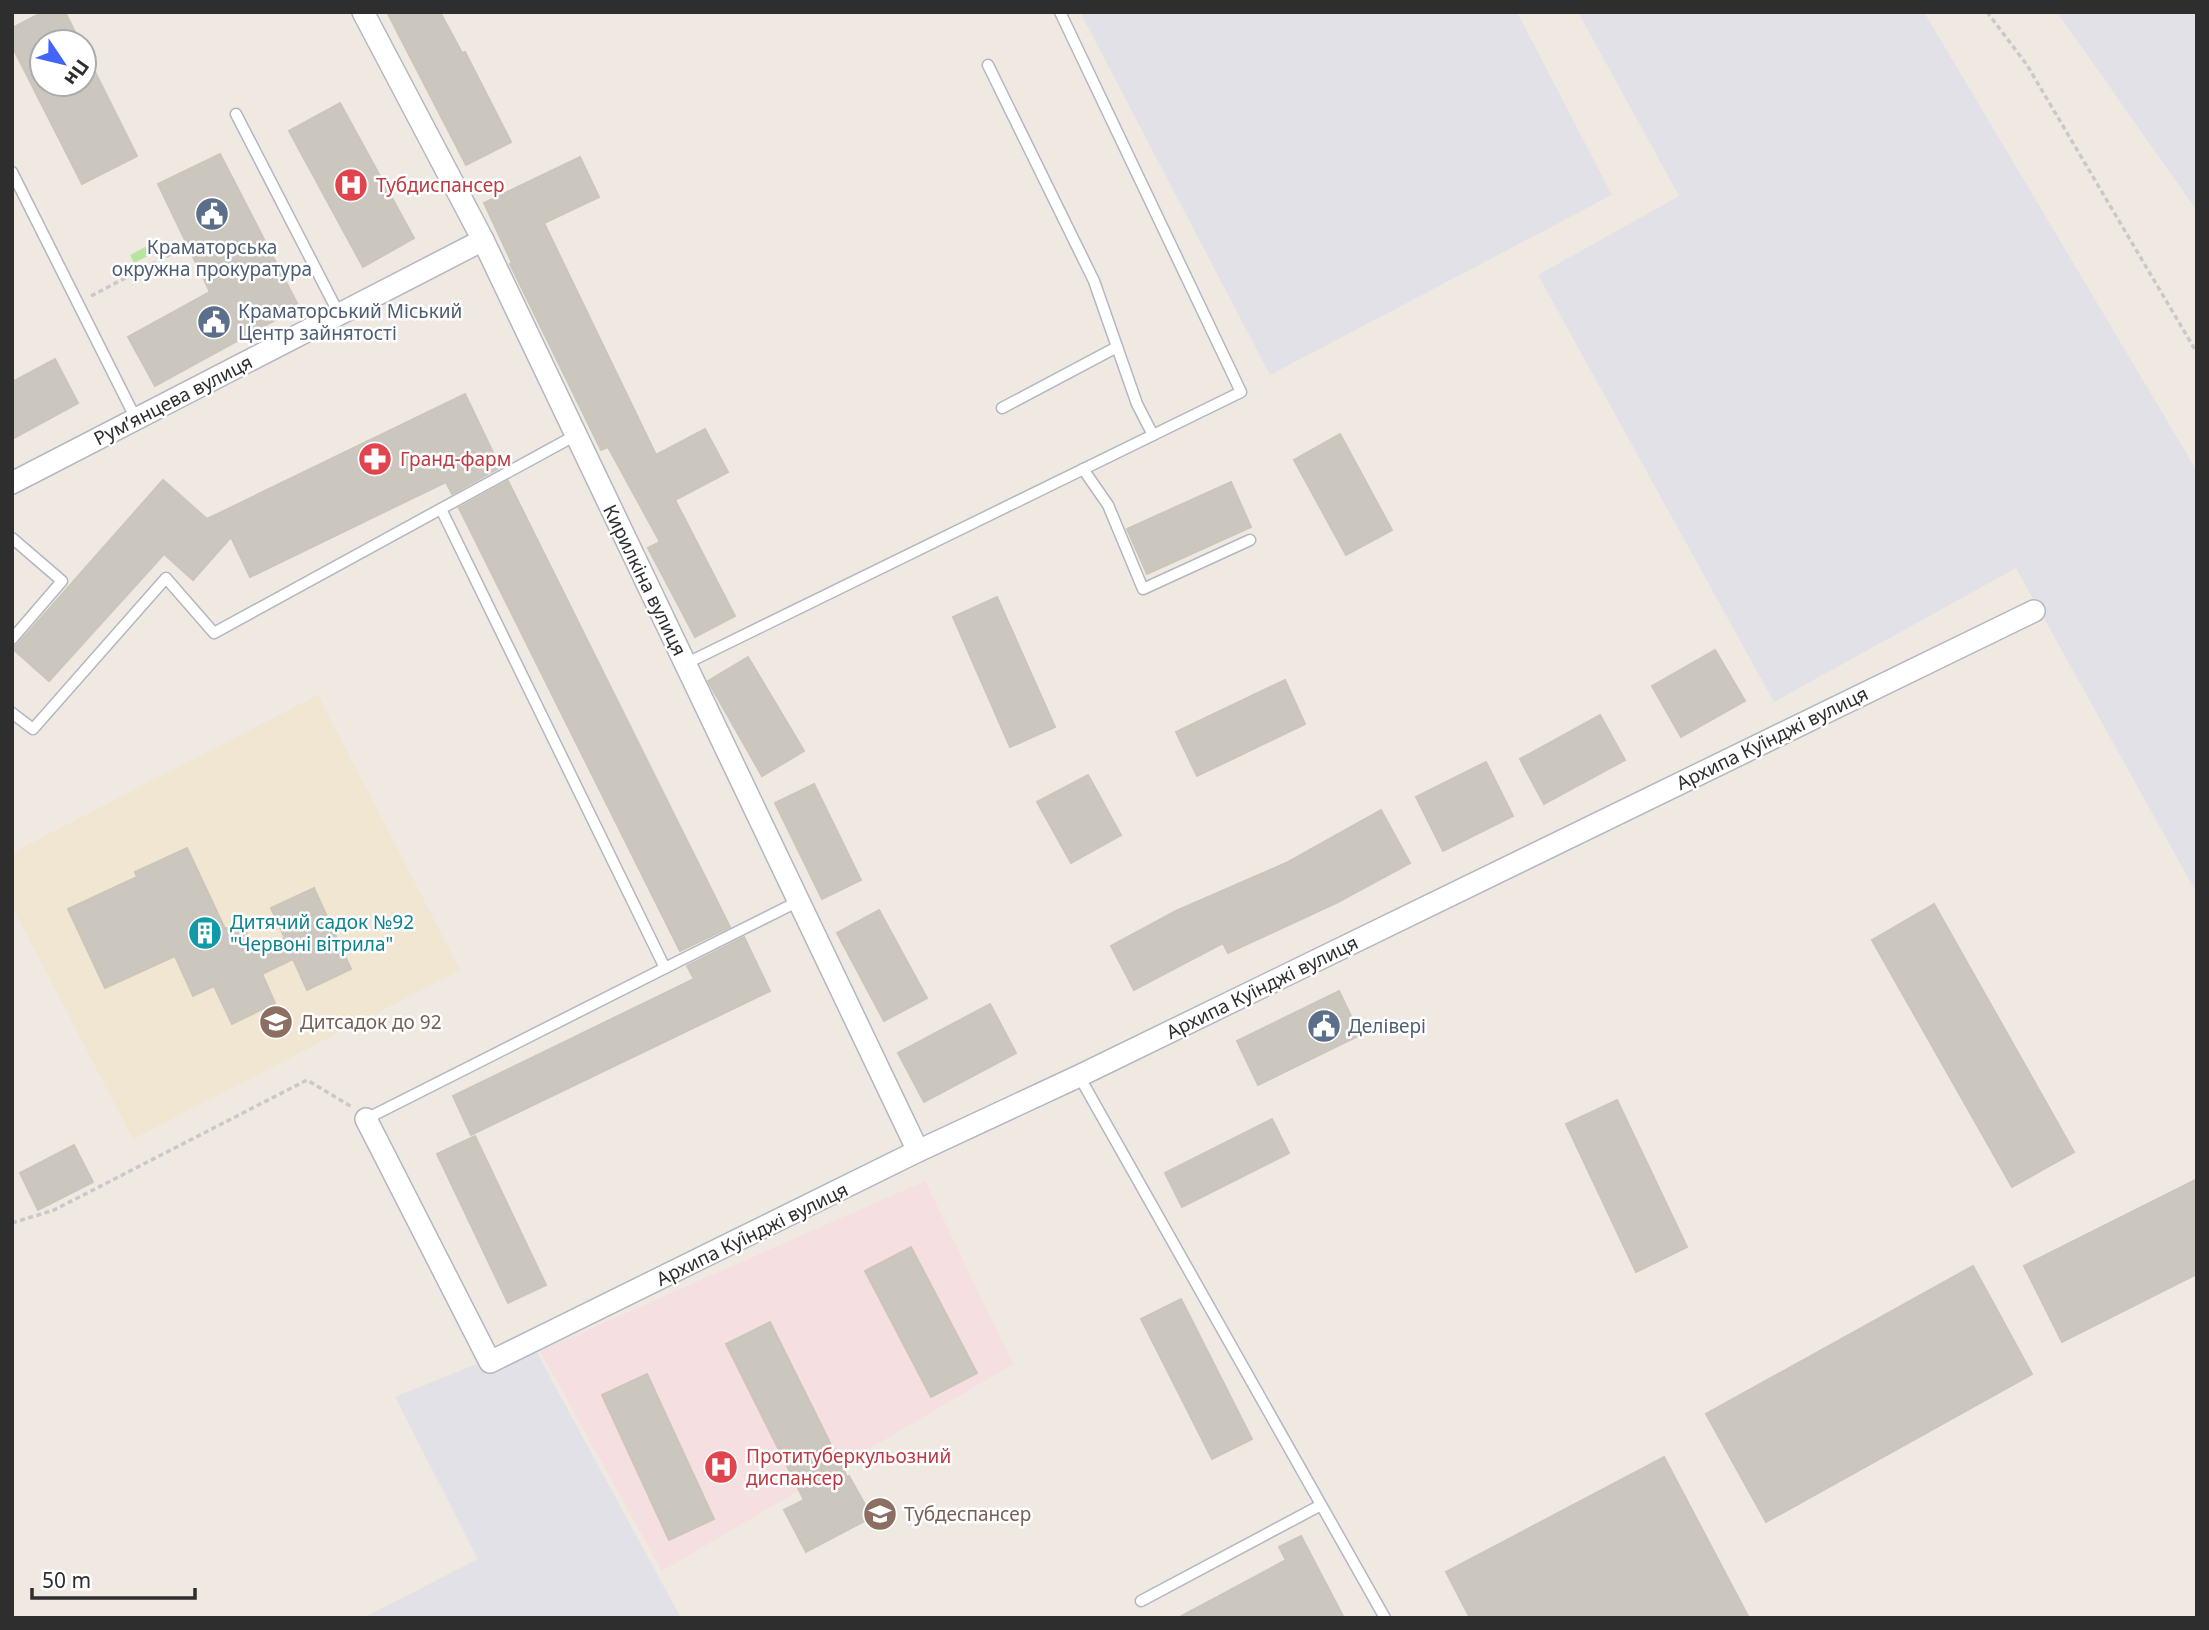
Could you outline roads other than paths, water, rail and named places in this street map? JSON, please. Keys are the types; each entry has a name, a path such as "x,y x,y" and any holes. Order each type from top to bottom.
{"street":[{"name":"Кирилкіна вулиця","path":"363,12 483,240 918,1151"},
{"name":"Рум’янцева вулиця","path":"12,482 483,240"},
{"name":"Архипа Куїнджі вулиця","path":"366,1119 491,1362 918,1151 1079,1076 2034,611"}],"lane":[{"path":"685,664 1241,392 1060,12"},
{"path":"988,65 1094,281 1137,404 1153,435"},
{"path":"236,114 339,314"},
{"path":"12,172 136,419"},
{"path":"1002,408 1117,347"},
{"path":"12,713 33,729 166,578 214,633 576,435"},
{"path":"1083,469 1108,505 1143,589 1250,540"},
{"path":"441,509 665,968"},
{"path":"12,538 62,581 12,639"},
{"path":"366,1119 799,901"},
{"path":"1079,1076 1385,1618"},
{"path":"1141,1601 1321,1505"}],"place":[{"name":"Тубдиспансер","path":"351,185"},
{"name":"Краматорська окружна прокуратура","path":"212,214"},
{"name":"Краматорський Міський Центр зайнятості","path":"214,322"},
{"name":"Гранд-фарм","path":"375,459"},
{"name":"Дитячий садок №92 \"Червонi вiтрила\"","path":"205,933"},
{"name":"Дитсадок до 92","path":"276,1022"},
{"name":"Делівері","path":"1324,1026"},
{"name":"Протитуберкульозний диспансер","path":"721,1467"},
{"name":"Тубдеспансер","path":"880,1514"}]}
